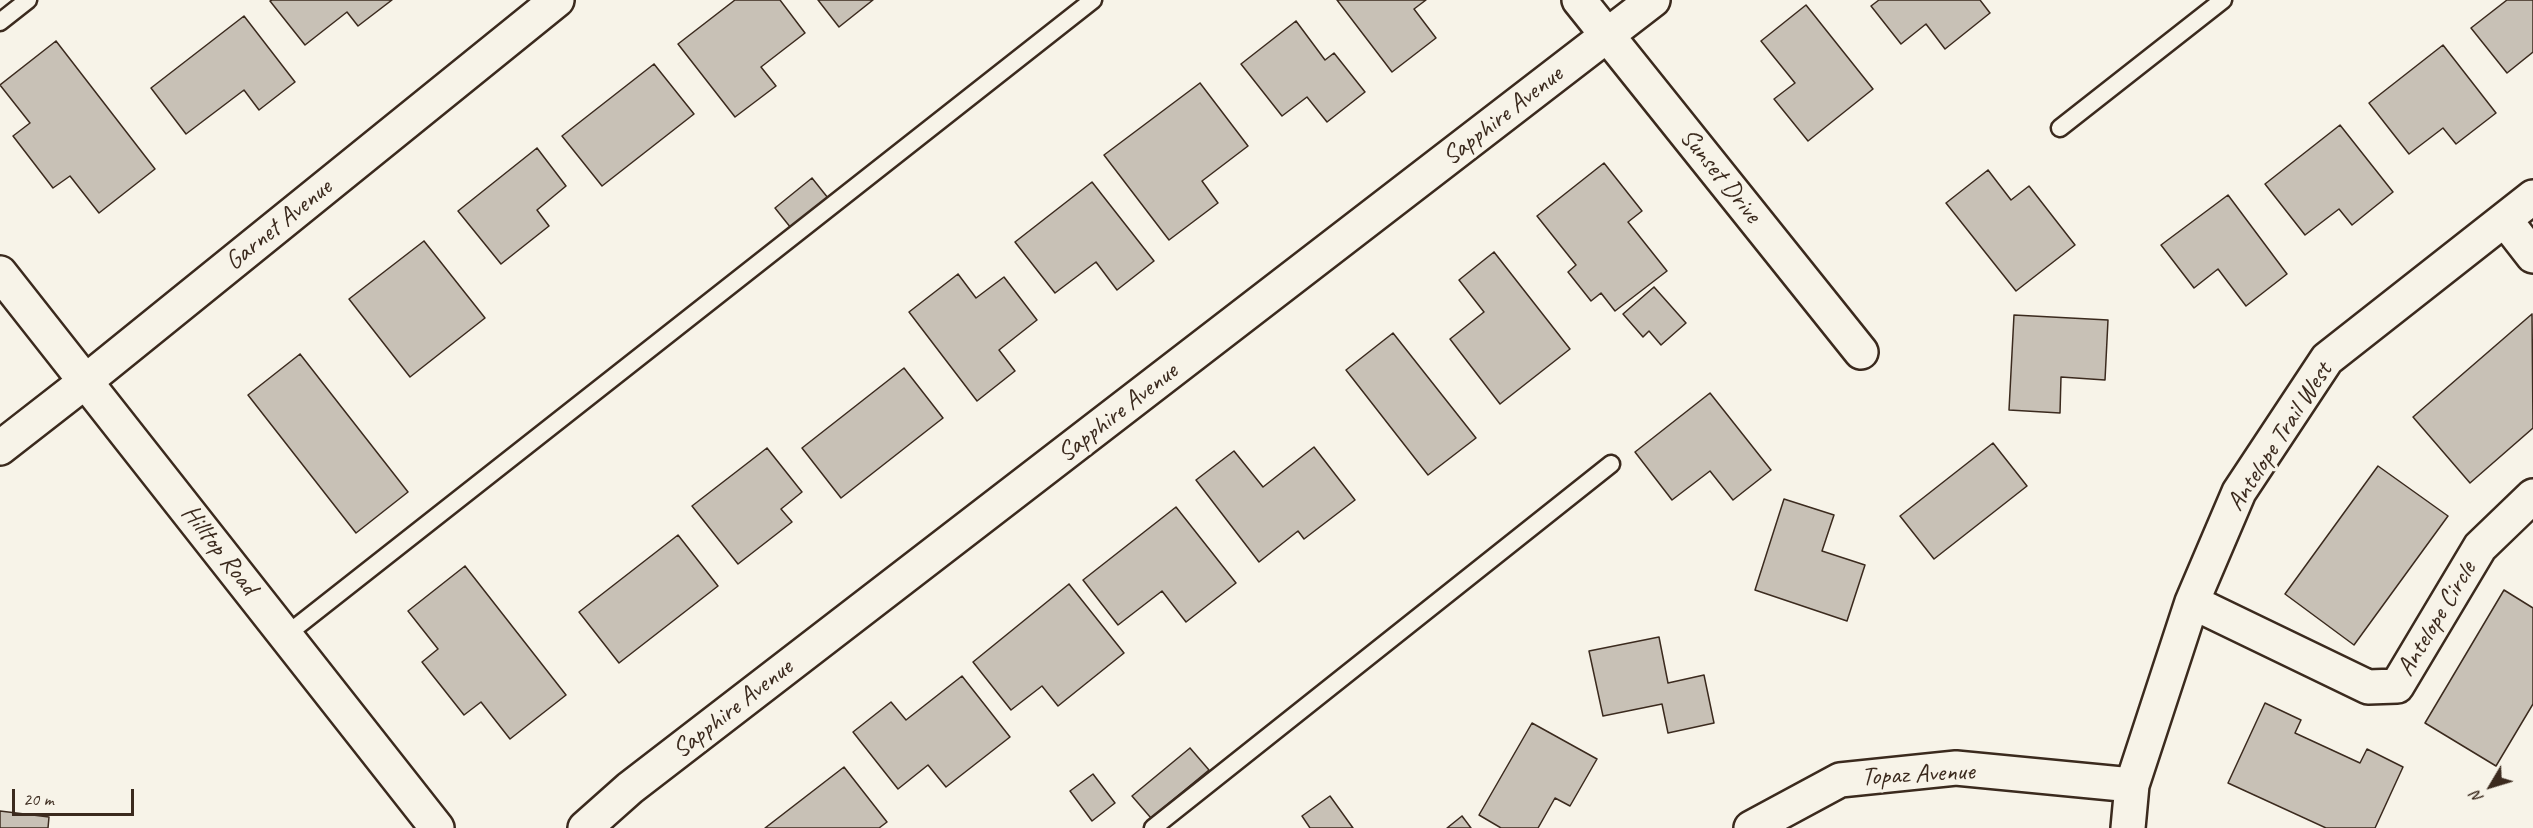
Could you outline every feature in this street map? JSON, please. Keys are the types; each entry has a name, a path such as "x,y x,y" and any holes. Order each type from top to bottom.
{"street":[{"name":"Garnet Avenue","path":"0,448 557,0"},
{"name":"Sunset Drive","path":"1579,0 1861,352"},
{"name":"Sapphire Avenue","path":"585,828 630,788 1653,0"},
{"name":"Antelope Trail West","path":"2128,828 2132,785 2192,602 2239,492 2327,359 2533,197"},
{"path":"2505,220 2533,256"},
{"name":"Hilltop Road","path":"0,273 437,828"},
{"name":"Antelope Circle","path":"2192,602 2368,687 2397,686 2480,547 2533,496"},
{"name":"Topaz Avenue","path":"1751,828 1840,780 1956,768 2132,785"}],"lane":[{"path":"0,22 28,0"},
{"path":"286,635 1093,0"},
{"path":"2060,128 2223,0"},
{"path":"1153,828 1611,464"}],"building":[{"path":"392,0 358,26 347,12 305,45 270,1"},
{"path":"735,0 780,0 805,33 761,67 776,86 735,117 678,44"},
{"path":"818,0 873,0 839,27"},
{"path":"1337,0 1426,0 1414,9 1436,38 1392,72"},
{"path":"1879,0 1980,0 1990,13 1945,49 1926,24 1901,44 1871,6"},
{"path":"2507,0 2533,0 2533,52 2507,73 2471,28"},
{"path":"1806,5 1873,89 1808,141 1774,99 1795,83 1761,41"},
{"path":"244,16 295,82 259,110 244,90 186,134 151,88"},
{"path":"1296,21 1325,60 1334,53 1365,92 1327,122 1307,97 1282,116 1241,64"},
{"path":"56,41 155,169 99,213 70,176 53,188 13,136 30,123 0,85"},
{"path":"2443,45 2496,113 2456,144 2443,128 2409,154 2369,103"},
{"path":"654,64 694,114 602,186 562,136"},
{"path":"1200,83 1248,146 1202,181 1218,203 1169,240 1104,155"},
{"path":"2340,125 2393,192 2352,225 2339,209 2305,235 2265,184"},
{"path":"537,148 566,186 537,210 549,226 501,264 458,211"},
{"path":"1604,163 1642,211 1628,222 1667,271 1615,311 1601,293 1591,301 1568,272 1576,265 1537,216"},
{"path":"1988,170 2011,200 2029,186 2075,245 2016,291 1946,203"},
{"path":"812,178 828,198 791,228 775,208"},
{"path":"1092,182 1154,261 1117,290 1096,262 1055,293 1015,242"},
{"path":"2228,195 2287,274 2246,306 2218,269 2194,288 2161,245"},
{"path":"424,241 485,318 410,377 349,299"},
{"path":"1494,252 1570,349 1500,404 1450,339 1484,312 1459,280"},
{"path":"958,274 976,298 1004,277 1037,320 999,350 1015,371 977,401 909,312"},
{"path":"1654,287 1686,323 1661,345 1649,331 1643,337 1623,314"},
{"path":"2532,314 2533,428 2470,483 2413,417"},
{"path":"2014,315 2108,320 2105,380 2061,377 2060,413 2009,410"},
{"path":"1393,333 1476,438 1428,475 1346,370"},
{"path":"300,354 408,492 356,533 248,395"},
{"path":"904,368 943,418 841,498 802,448"},
{"path":"1710,393 1771,470 1733,500 1710,471 1672,500 1635,452"},
{"path":"1993,443 2027,486 1934,559 1900,516"},
{"path":"1314,447 1355,500 1304,539 1298,531 1259,562 1196,480 1234,451 1263,487"},
{"path":"767,448 802,492 781,509 792,522 738,564 692,506"},
{"path":"2378,466 2448,516 2354,645 2285,594"},
{"path":"1784,499 1834,515 1822,551 1865,565 1847,621 1755,590"},
{"path":"1176,507 1236,583 1186,622 1162,591 1118,625 1083,580"},
{"path":"678,535 718,586 619,663 579,612"},
{"path":"465,566 566,695 510,739 481,702 464,715 422,662 438,649 408,611"},
{"path":"1069,584 1124,653 1058,706 1042,686 1011,710 973,662"},
{"path":"2504,590 2533,608 2533,704 2496,766 2425,723"},
{"path":"1659,637 1668,683 1704,675 1714,723 1668,733 1662,704 1603,716 1589,651"},
{"path":"962,676 1010,737 946,787 928,765 898,789 853,732 891,702 906,720"},
{"path":"2265,703 2301,720 2295,733 2360,763 2367,749 2403,767 2375,828 2326,828 2228,783"},
{"path":"1532,723 1597,759 1570,806 1555,798 1538,828 1501,828 1479,815"},
{"path":"1190,748 1209,770 1151,818 1132,796"},
{"path":"844,767 887,822 879,828 765,828"},
{"path":"1093,774 1115,803 1092,821 1070,791"},
{"path":"1330,796 1353,828 1310,828 1302,816"},
{"path":"0,811 49,817 48,828 0,828"},
{"path":"1462,816 1471,828 1447,828"}]}
